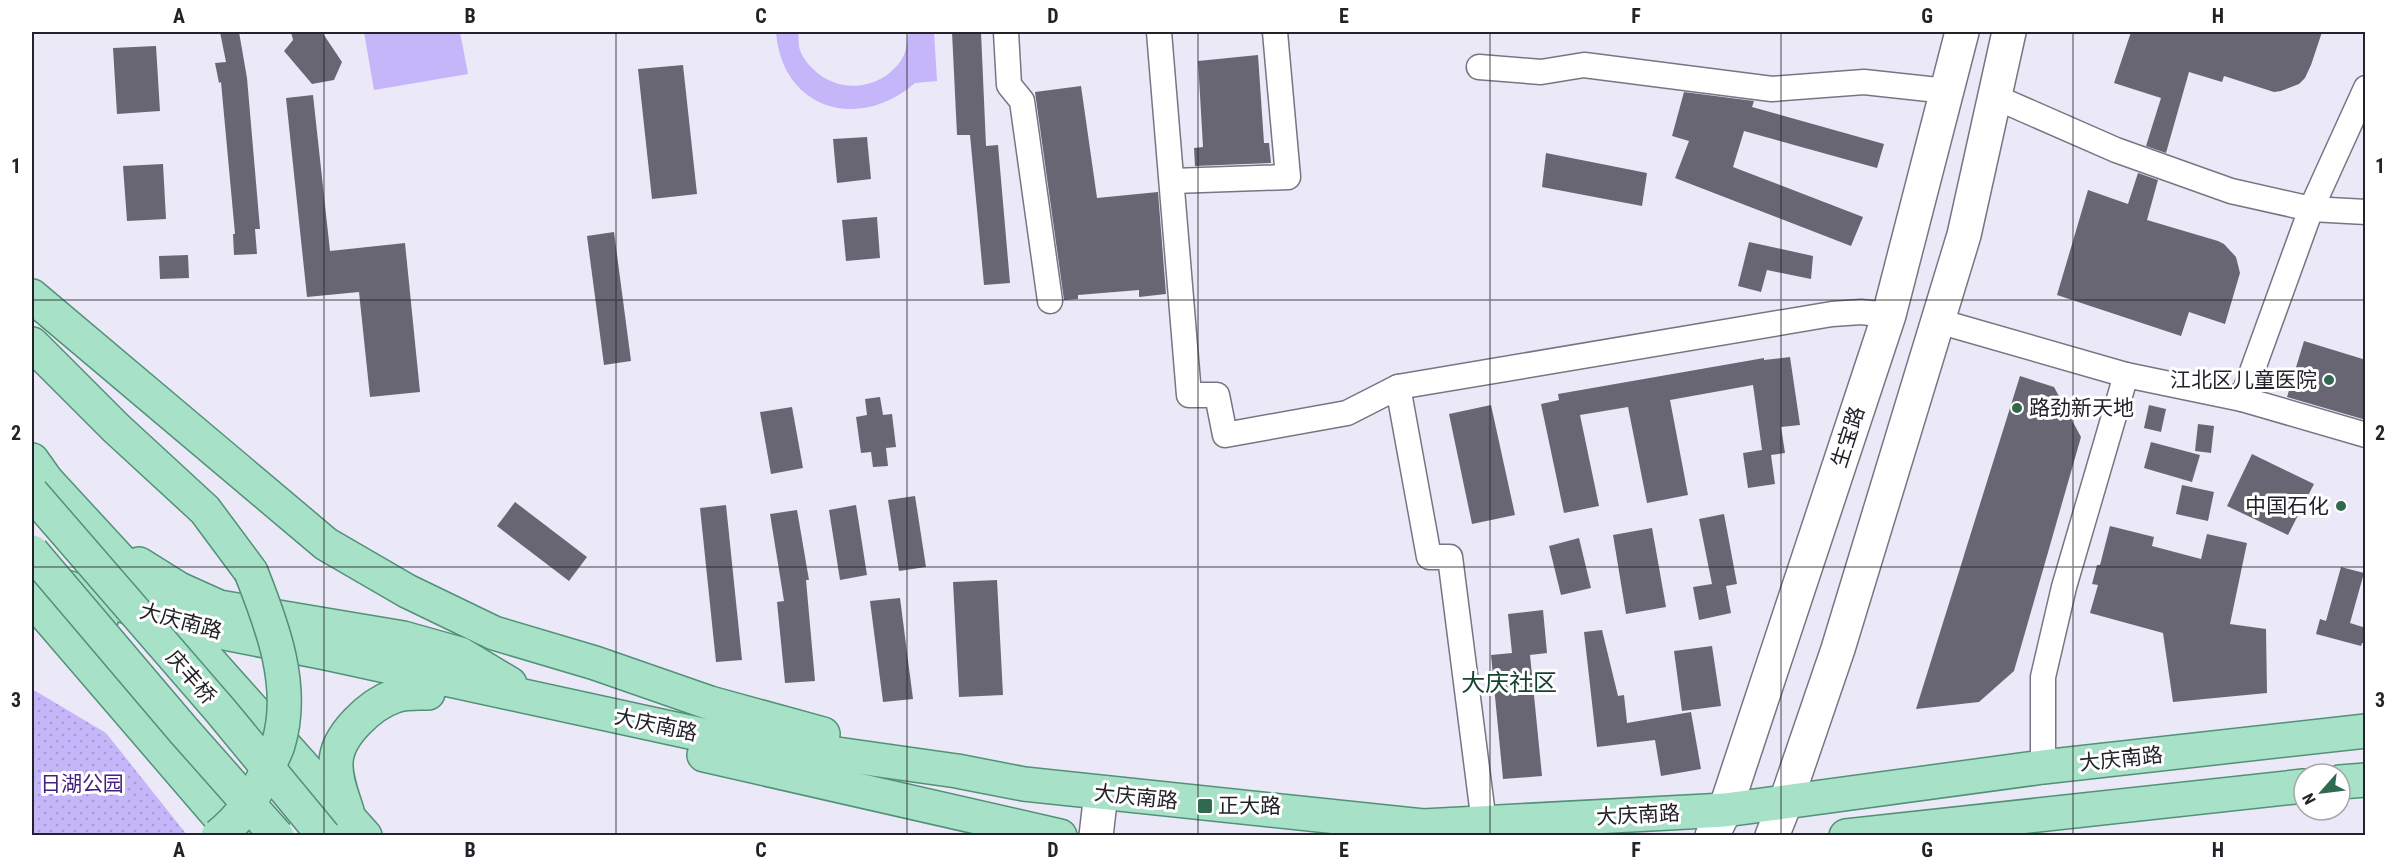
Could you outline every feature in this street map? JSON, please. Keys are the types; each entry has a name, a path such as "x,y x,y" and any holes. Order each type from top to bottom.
{"main road":[{"name":"生宝路","path":"1718,823 1889,315 1962,32"},
{"path":"1772,836 1838,649 1964,235 2009,32"},
{"path":"32,296 326,544 407,591 494,633 595,663 710,703 957,771"},
{"path":"32,344 116,428 205,510 251,572 273,626 281,665 283,710 278,744 256,793 227,829 218,836"},
{"path":"32,460 47,481 186,634 346,829"},
{"name":"庆丰桥","path":"32,493 220,710 346,829"},
{"path":"104,542 179,589 219,607 403,638 460,654 532,698"},
{"name":"庆丰桥","path":"32,552 183,731 277,836"},
{"path":"32,595 236,836"},
{"name":"大庆南路","path":"32,595 428,693 1060,836"},
{"name":"大庆南路","path":"186,634 326,653 703,735 957,771 1024,784 1423,826 1484,823 1718,823 1786,801 2043,767 2366,731"},
{"path":"346,829 337,781 336,759 341,744 356,722 369,711 396,695 428,693"},
{"path":"1846,836 2292,787"},
{"path":"1096,836 1101,793"}],"street":[{"path":"1006,32 1009,85 1022,101 1050,301"},
{"path":"1159,32 1189,394 1217,395 1225,435 1347,413 1398,387 1832,314 1861,312 1889,315"},
{"path":"1173,181 1288,177 1275,32"},
{"path":"1479,67 1541,72 1584,65 1772,89 1864,82 1947,91"},
{"path":"2242,399 2311,209 2366,88"},
{"path":"1995,98 2116,150 2231,191 2311,209 2366,212"},
{"path":"1938,321 2126,375 2242,399 2366,435"},
{"path":"2043,767 2043,677 2064,587 2126,375"},
{"path":"1398,387 1429,557 1450,557 1484,823"}],"green space":[{"path":"364,32 460,32 468,74 374,90"},
{"path":"776,32 798,32 801,53 811,67 823,77 835,83 860,85 872,83 894,69 904,56 909,32 934,32 937,81 915,83 893,98 870,107 848,109 827,105 808,95 792,80 781,59"},
{"name":"日湖公园","path":"32,689 106,733 187,835 32,835"}],"building":[{"path":"220,32 239,32 247,78 260,229 255,229 257,254 234,255 233,234 235,234 221,82 219,83 215,63 226,62"},
{"path":"291,32 322,32 342,62 334,80 312,84 284,51 293,40"},
{"path":"952,32 981,32 986,146 998,145 1010,283 984,285 970,135 957,135"},
{"path":"2131,32 2322,32 2305,78 2299,84 2281,91 2274,92 2224,76 2222,82 2189,72 2166,153 2146,146 2161,98 2114,83"},
{"path":"156,46 160,111 117,114 113,48"},
{"path":"1258,55 1264,143 1269,143 1271,163 1195,166 1194,148 1203,147 1198,61"},
{"path":"683,65 697,194 652,199 638,69"},
{"path":"1081,86 1097,198 1158,192 1166,294 1139,297 1139,290 1078,295 1078,299 1064,300 1035,92"},
{"path":"1684,92 1754,101 1752,107 1884,144 1877,168 1744,131 1733,167 1863,217 1851,246 1675,178 1689,141 1672,136"},
{"path":"313,95 330,251 405,243 420,392 370,397 359,292 307,297 286,98"},
{"path":"867,137 871,179 837,183 833,139"},
{"path":"1546,153 1647,173 1642,206 1542,187"},
{"path":"163,164 166,219 127,221 123,166"},
{"path":"2138,173 2158,180 2147,220 2218,241 2236,257 2240,273 2225,324 2189,312 2181,336 2057,295 2088,190 2128,204"},
{"path":"877,217 880,258 846,261 842,220"},
{"path":"614,232 631,361 604,365 587,236"},
{"path":"1749,242 1813,256 1811,279 1767,270 1761,292 1738,286"},
{"path":"188,255 189,278 160,279 159,256"},
{"name":"江北区儿童医院","path":"2304,341 2366,360 2366,420 2287,397"},
{"path":"1790,357 1800,425 1781,427 1785,453 1771,455 1775,484 1748,488 1743,453 1762,450 1753,385 1670,400 1688,495 1647,503 1628,407 1580,415 1599,506 1564,513 1541,404 1559,400 1558,394 1764,358 1764,360"},
{"path":"2020,376 2054,387 2081,437 2014,671 1979,702 1916,709"},
{"path":"880,397 883,415 892,414 896,447 886,448 888,466 873,467 871,452 861,453 856,417 867,415 865,399"},
{"path":"1491,405 1515,515 1472,524 1449,414"},
{"path":"2149,405 2166,409 2161,432 2144,428"},
{"path":"792,407 803,468 771,474 760,412"},
{"path":"2198,424 2214,426 2211,453 2195,451"},
{"path":"2151,442 2200,455 2192,482 2144,468"},
{"path":"2252,454 2314,484 2288,535 2227,506"},
{"path":"2182,485 2214,492 2208,521 2176,514"},
{"path":"915,496 926,567 899,571 888,500"},
{"path":"515,502 587,557 569,581 497,526"},
{"path":"726,505 742,660 716,662 700,508"},
{"path":"856,505 867,575 840,580 829,510"},
{"path":"797,510 809,580 806,580 815,681 785,683 777,602 784,601 770,514"},
{"path":"1724,514 1737,584 1726,586 1731,613 1699,620 1693,587 1712,584 1699,519"},
{"path":"2110,526 2154,537 2152,546 2201,559 2207,534 2247,543 2230,624 2266,629 2267,693 2173,702 2163,633 2090,613 2098,585 2092,584 2097,565 2100,565"},
{"path":"1652,528 1666,607 1626,614 1613,535"},
{"path":"1579,538 1591,588 1561,595 1549,546"},
{"path":"2341,567 2364,573 2350,623 2366,628 2366,644 2362,643 2361,646 2316,634 2320,619 2326,621"},
{"path":"997,580 1003,695 959,697 953,582"},
{"path":"900,598 913,699 883,702 870,601"},
{"path":"1543,610 1547,653 1530,655 1542,776 1503,779 1491,655 1512,653 1508,614"},
{"path":"1602,630 1618,696 1624,695 1627,723 1691,712 1701,769 1661,776 1655,740 1597,747 1584,632"},
{"path":"1712,646 1721,706 1682,711 1674,651"}],"place":[{"name":"江北区儿童医院","path":"2329,380"},
{"name":"路劲新天地","path":"2017,408"},
{"name":"中国石化","path":"2341,506"},
{"name":"正大路","path":"1205,806"}],"district":[{"name":"大庆社区","path":"1509,683"}]}
